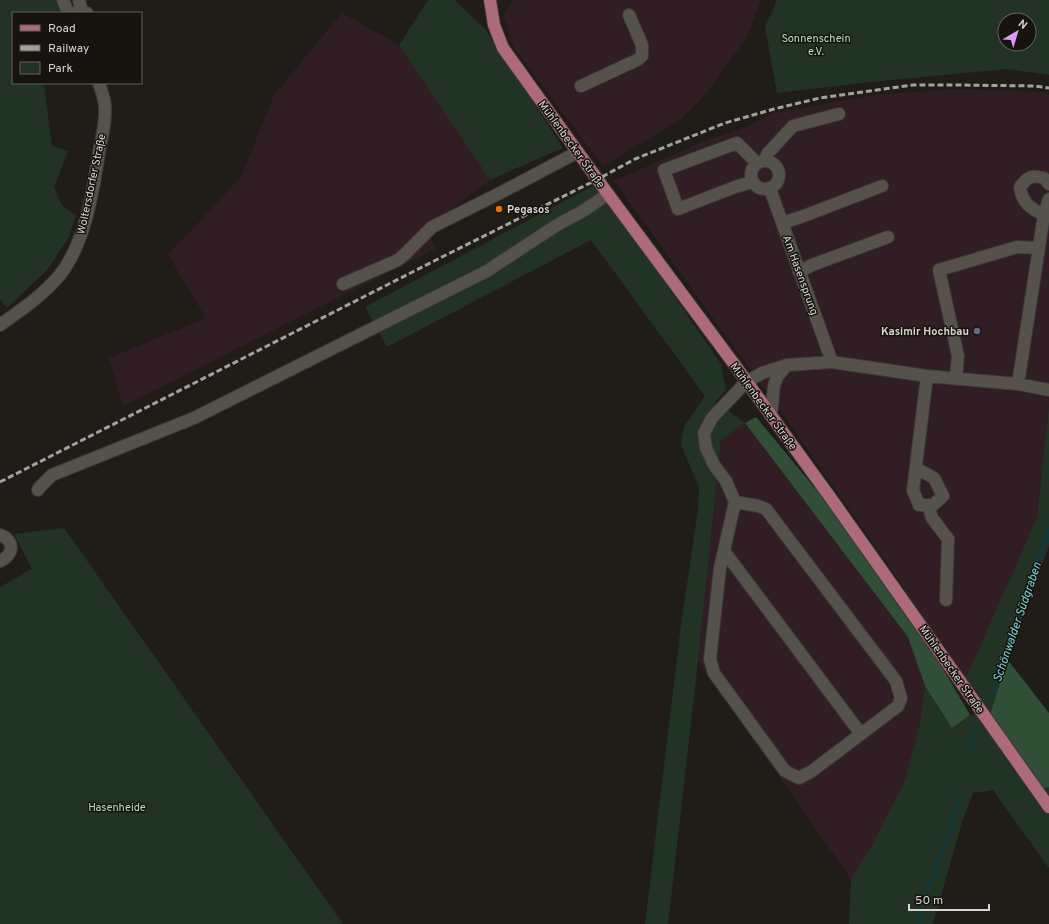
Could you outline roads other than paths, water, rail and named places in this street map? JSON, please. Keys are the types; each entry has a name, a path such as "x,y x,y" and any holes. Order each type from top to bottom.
{"main road":[{"name":"Mühlenbecker Straße","path":"490,0 494,25 503,48 830,497 1049,807"}],"street":[{"path":"63,0 68,12"},
{"path":"581,86 637,60 642,56 642,45 629,15"},
{"name":"Woltersdorfer Straße","path":"0,325 23,310 49,287 70,259 78,241 85,220 95,178 105,120 105,105 101,84"},
{"path":"752,182 678,209 664,170 737,142 760,162 770,162 776,166 779,172 779,179 770,189 763,190 756,187 752,182 752,168 760,162 793,126 839,114"},
{"path":"343,284 398,260 432,227 578,152"},
{"path":"1044,215 1032,209 1026,202 1021,195 1020,187 1026,179 1035,176 1044,178 1049,184"},
{"path":"782,223 882,186"},
{"name":"Am Hasensprung","path":"770,189 832,362"},
{"path":"38,490 52,475 194,418 487,271 557,225 608,194"},
{"path":"1018,384 1044,215 1049,199"},
{"path":"799,272 812,265 888,238"},
{"path":"956,378 958,356 939,270 1017,247 1039,248"},
{"path":"735,502 766,509 896,681 901,698 898,706 812,771 799,778 785,771 764,744 714,673 710,659 720,568 735,502 726,481 714,465 706,448 704,433 712,418 746,382 762,373 787,365 832,362 927,376 1018,384 1049,390"},
{"path":"771,415 774,386 777,377 787,365"},
{"path":"916,468 934,478 943,496 933,505 919,505 913,490 927,376"},
{"path":"928,505 932,518 948,539 946,600"},
{"path":"0,536 7,538 11,549 5,559 0,561"},
{"path":"724,551 861,734"}],"waterway":[{"name":"Schönwalder Südgraben","path":"992,694 1049,528"},
{"name":"Schönwalder Südgraben","path":"971,748 976,730"},
{"name":"Schönwalder Südgraben","path":"918,924 923,901 948,838 961,793"}],"railway":[{"path":"0,482 635,159 725,123 820,98 913,85 1035,86 1049,88"}],"place":[{"name":"Pegasos","path":"499,209"},
{"name":"Kasimir Hochbau","path":"977,331"}],"park label":[{"name":"Sonnenschein e.V.","path":"816,44"},
{"name":"Hasenheide","path":"117,807"}]}
